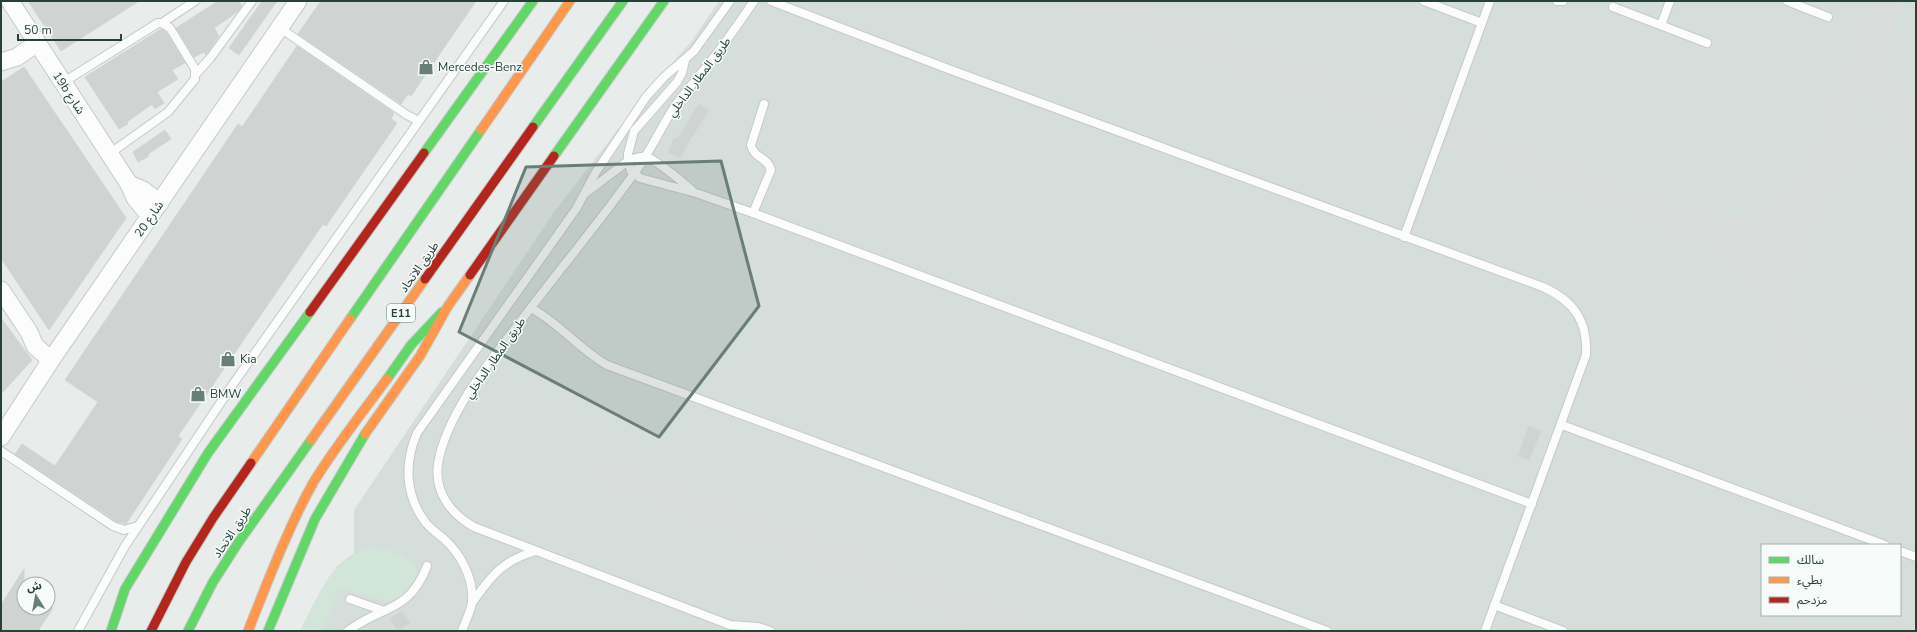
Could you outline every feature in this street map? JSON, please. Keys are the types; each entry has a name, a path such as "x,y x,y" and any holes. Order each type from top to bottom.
{"main road":[{"path":"101,631 208,453 533,1"},
{"name":"طريق الاتحاد","path":"151,631 161,608 186,562 214,518 570,1"},
{"name":"طريق الاتحاد","path":"188,631 214,582 238,543 623,1"},
{"path":"248,631 285,540 313,484 330,457 411,345 430,323 448,306 664,1"},
{"path":"268,631 314,521 330,491 366,432 429,344 440,326 448,306"},
{"path":"111,631 125,589"}],"street":[{"name":"19b شارع","path":"10,1 33,39 129,184 135,198 150,216"},
{"name":"شارع 20","path":"1,438 55,355 298,1"},
{"path":"2,61 11,49 33,39"},
{"name":"19b شارع","path":"129,184 143,190 160,203"},
{"path":"1,290 29,332 35,346 55,355"}],"lane":[{"path":"62,83 154,26 162,23 195,1"},
{"path":"109,154 168,112 192,83 196,74 212,57 252,1"},
{"path":"78,631 112,567 231,387 504,1"},
{"name":"طريق المطار الداخلي","path":"462,631 472,603 470,580 460,557 427,523 414,503 408,480 409,456 412,444 423,423 585,194 596,172 646,98 702,41 730,1"},
{"name":"طريق المطار الداخلي","path":"754,1 719,51 673,109 646,157 634,174 485,367 463,402 443,444 438,466 438,477 441,492 449,507 464,522 730,625 758,627 770,631"},
{"path":"771,1 951,70 1543,287 1555,292 1574,308 1585,331 1586,355 1562,425 1485,631"},
{"path":"1424,1 1482,23"},
{"path":"1404,237 1490,1"},
{"path":"1557,1 1563,1"},
{"path":"1661,26 1670,1"},
{"path":"1787,1 1828,17"},
{"path":"1613,7 1707,43"},
{"path":"162,23 170,28 193,65 196,74"},
{"path":"280,28 407,115 419,121"},
{"path":"685,60 682,73 677,82 634,131 629,146 628,161 634,174 646,180 696,192 1532,504"},
{"path":"753,213 771,170 767,161 753,152 751,145 764,104"},
{"path":"585,194 628,161 634,158 646,157 696,192"},
{"path":"531,308 554,322 583,350 607,365 1327,631"},
{"path":"1562,425 1882,544"},
{"path":"1,451 113,526 124,530 139,526"},
{"path":"472,603 496,571 516,558 536,551"},
{"path":"1901,551 1916,557"},
{"path":"348,631 370,617 402,603 413,593 422,580 427,566"},
{"path":"350,598 384,611"},
{"path":"1494,605 1563,631"},
{"path":"730,625 738,631"}],"highlighted area":[{"path":"721,161 759,306 659,437 459,332 526,167"}],"shaded area":[{"path":"719,1 1916,1 1916,631 300,631 327,580 338,565 354,553 354,510 554,212 653,84 691,42"}],"green space":[{"path":"373,548 395,553 410,562 415,568 416,575 411,586 398,599 388,601 339,588 322,631 300,631 320,592 336,568 359,552"}],"building":[{"path":"28,1 139,1 61,51"},
{"path":"218,1 238,1 242,6 237,12 214,28 219,36 206,55 204,52 194,57 176,28"},
{"path":"262,1 277,1 239,55 229,48"},
{"path":"321,1 476,1 411,96 408,94 401,104 298,34"},
{"path":"161,29 166,32 185,63 172,70 178,79 157,92 164,103 155,109 152,104 127,122 128,124 119,129 85,77"},
{"path":"297,46 394,113 391,119 397,123 326,226 323,224 178,436 182,439 126,524 116,521 15,454 22,444 55,466 98,402 65,380 238,124 242,127"},
{"path":"24,67 126,218 49,330 1,258 1,82"},
{"path":"699,104 709,110 686,146 681,158 668,153 674,138 677,139"},
{"path":"165,130 171,139 148,154 149,156 138,162 133,152"},
{"path":"1,318 32,360 1,394"},
{"path":"1529,426 1541,431 1529,460 1518,456"},
{"path":"24,569 24,576 20,576"},
{"path":"16,582 16,616 48,616 38,631 1,631 1,605"},
{"path":"402,611 410,623 398,631 390,619"}],"taxiway":[{"path":"1092,1 1722,236 1753,259 1768,280 1777,300 1789,346 1803,371 1835,391 1916,426"},
{"path":"1777,300 1806,214 1884,1"},
{"path":"1872,34 1877,69 1888,98 1916,122"},
{"path":"1722,236 1746,234 1768,226 1788,214 1813,190 1835,160 1845,150 1852,146 1879,138 1916,135"},
{"path":"611,474 1030,631"}],"traffic: fast":[{"path":"424,153 533,1"},
{"path":"533,127 623,1"},
{"path":"554,156 664,1"},
{"path":"350,319 481,130"},
{"path":"111,631 125,589 208,453 310,312"},
{"path":"387,379 411,345 442,312"},
{"path":"268,631 315,519 365,434"},
{"path":"188,631 213,582 238,543 311,440"}],"traffic: slow":[{"path":"481,130 570,1"},
{"path":"365,434 420,356 448,306 470,275"},
{"path":"311,440 425,279"},
{"path":"251,463 350,319"},
{"path":"248,631 286,537 313,483 339,443 387,379"}],"traffic: jam":[{"path":"425,279 533,127"},
{"path":"310,312 424,153"},
{"path":"470,275 554,156"},
{"path":"151,631 186,562 213,518 251,463"}],"place":[{"name":"Mercedes-Benz","path":"426,67"},
{"name":"Kia","path":"228,359"},
{"name":"BMW","path":"198,394"}]}
